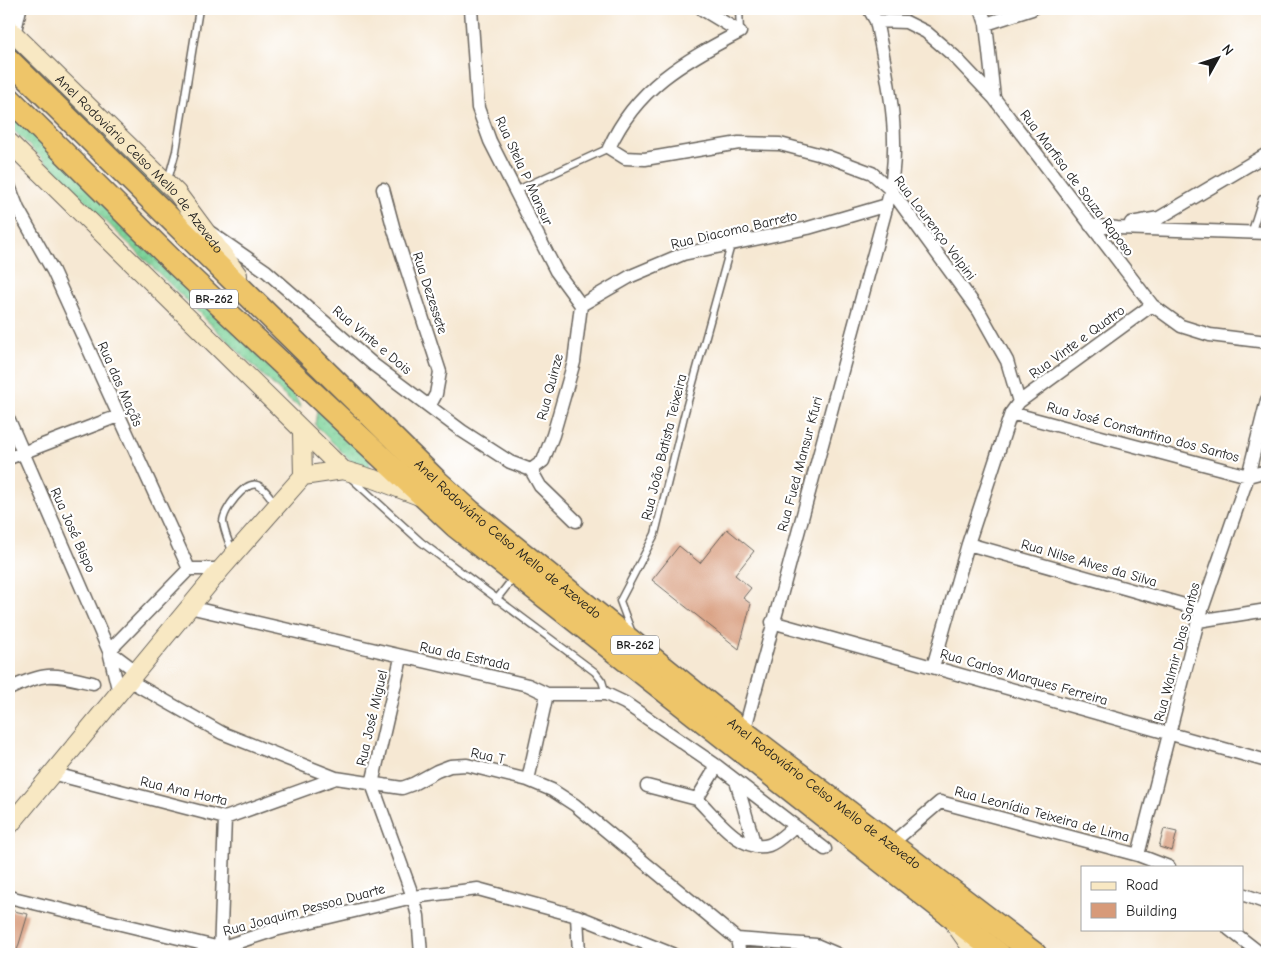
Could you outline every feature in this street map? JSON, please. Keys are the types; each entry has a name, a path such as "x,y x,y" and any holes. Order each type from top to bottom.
{"highway":[{"name":"Anel Rodoviário Celso Mello de Azevedo","path":"9,60 457,499 744,732 1036,954"},
{"name":"Anel Rodoviário Celso Mello de Azevedo","path":"9,98 177,265 422,497 516,574 999,954"}],"main road":[{"name":"Anel Rodoviário Celso Mello de Azevedo","path":"12,32 167,183 201,222 260,306"},
{"name":"Anel Rodoviário Celso Mello de Azevedo","path":"9,142 302,432 343,470 377,480 422,497"},
{"path":"9,826 220,569 302,476 302,432"},
{"path":"302,476 343,470"},
{"path":"946,914 976,954"}],"street":[{"path":"12,32 20,9"},
{"name":"Rua Stela P Mansur","path":"471,9 478,108 490,141 556,271 581,305"},
{"path":"702,9 740,32"},
{"path":"869,9 876,21 895,128 887,205"},
{"path":"981,9 986,24 994,98"},
{"path":"986,24 1032,9"},
{"name":"Rua Marfisa de Souza Raposo","path":"876,21 906,22 926,32 954,56 994,98 1152,305 1182,326 1210,335 1267,342"},
{"path":"610,148 616,133 636,103 670,71 700,52 740,32"},
{"name":"Rua Lourenço Volpini","path":"610,148 625,158 645,160 739,143 780,144 829,157 872,173 890,190 979,311 1007,361 1019,402"},
{"path":"1118,228 1126,224 1159,218 1267,154"},
{"name":"Rua das Maçãs","path":"9,186 18,209 53,271 189,569"},
{"name":"Rua Dezessete","path":"383,190 440,372 436,394 430,405"},
{"name":"Rua Diacomo Barreto","path":"581,305 631,276 682,254 808,228 887,205"},
{"name":"Rua Fued Mansur Kfuri","path":"744,732 772,622 887,205"},
{"name":"Rua Vinte e Dois","path":"201,222 213,235 266,270 374,365 430,405 462,431 510,462 531,470"},
{"path":"1090,225 1118,228 1267,233"},
{"name":"Rua Quinze","path":"531,470 543,461 553,434 574,362 581,305"},
{"name":"Rua Vinte e Quatro","path":"1019,402 1152,305"},
{"name":"Rua Walmir Dias Santos","path":"1138,855 1200,616 1248,476 1267,400"},
{"path":"933,667 968,544 1011,413 1019,402"},
{"name":"Rua José Constantino dos Santos","path":"1011,413 1248,476 1267,471"},
{"path":"9,458 118,416"},
{"name":"Rua José Bispo","path":"9,420 109,651 128,682"},
{"path":"531,470 540,486 576,521"},
{"name":"Rua Nilse Alves da Silva","path":"968,544 1200,616"},
{"path":"109,651 189,569 220,569"},
{"name":"Rua da Estrada","path":"189,607 401,658 528,685 547,694 606,694 625,704 718,766 825,849"},
{"path":"1200,616 1267,610"},
{"name":"Rua Carlos Marques Ferreira","path":"772,622 1267,761"},
{"name":"Rua José Bispo","path":"109,651 128,682"},
{"name":"Rua José Miguel","path":"372,784 401,658"},
{"path":"9,689 35,677 54,675 93,683"},
{"name":"Rua T","path":"128,682 222,733 336,778 402,788 437,770 450,766 467,765 528,780 552,790 575,805 737,939"},
{"path":"528,780 547,694"},
{"path":"697,799 718,766"},
{"name":"Rua Ana Horta","path":"51,773 225,818 336,778"},
{"path":"736,781 756,846"},
{"path":"372,784 413,897 418,916 421,954"},
{"path":"647,786 697,799 740,840 756,846 770,844 794,826"},
{"name":"Rua Leonídia Teixeira de Lima","path":"891,844 940,802 1138,855 1166,866"},
{"path":"220,951 225,818"},
{"name":"Rua Joaquim Pessoa Duarte","path":"9,898 220,951 275,930 413,897 478,889 577,916 672,954"},
{"path":"1244,895 1267,903"},
{"path":"577,916 580,954"},
{"path":"1230,930 1261,954"},
{"path":"740,954 737,939 816,945 837,954"}],"lane":[{"path":"167,183 176,151 199,9"},
{"path":"739,9 740,32"},
{"path":"514,191 610,148"},
{"path":"1252,231 1262,199"},
{"name":"Rua João Batista Teixeira","path":"638,647 620,601 655,534 685,412 731,245"},
{"path":"343,470 421,542 496,600 595,672 602,681 606,694"},
{"path":"233,555 223,523 224,514 232,502 249,486 255,484 260,486 277,505"},
{"path":"496,600 516,574"}],"green space":[{"path":"9,35 160,189 182,216 9,46"},
{"path":"9,108 286,379 301,408 290,401 249,362 9,126"},
{"path":"317,410 370,459 369,468 358,468 315,425"}],"building":[{"path":"727,529 754,551 735,575 751,588 743,598 751,604 739,649 652,580 679,546 700,563"},
{"path":"1164,829 1177,832 1172,851 1159,847"},
{"path":"9,910 28,914 16,954 9,954"}]}
